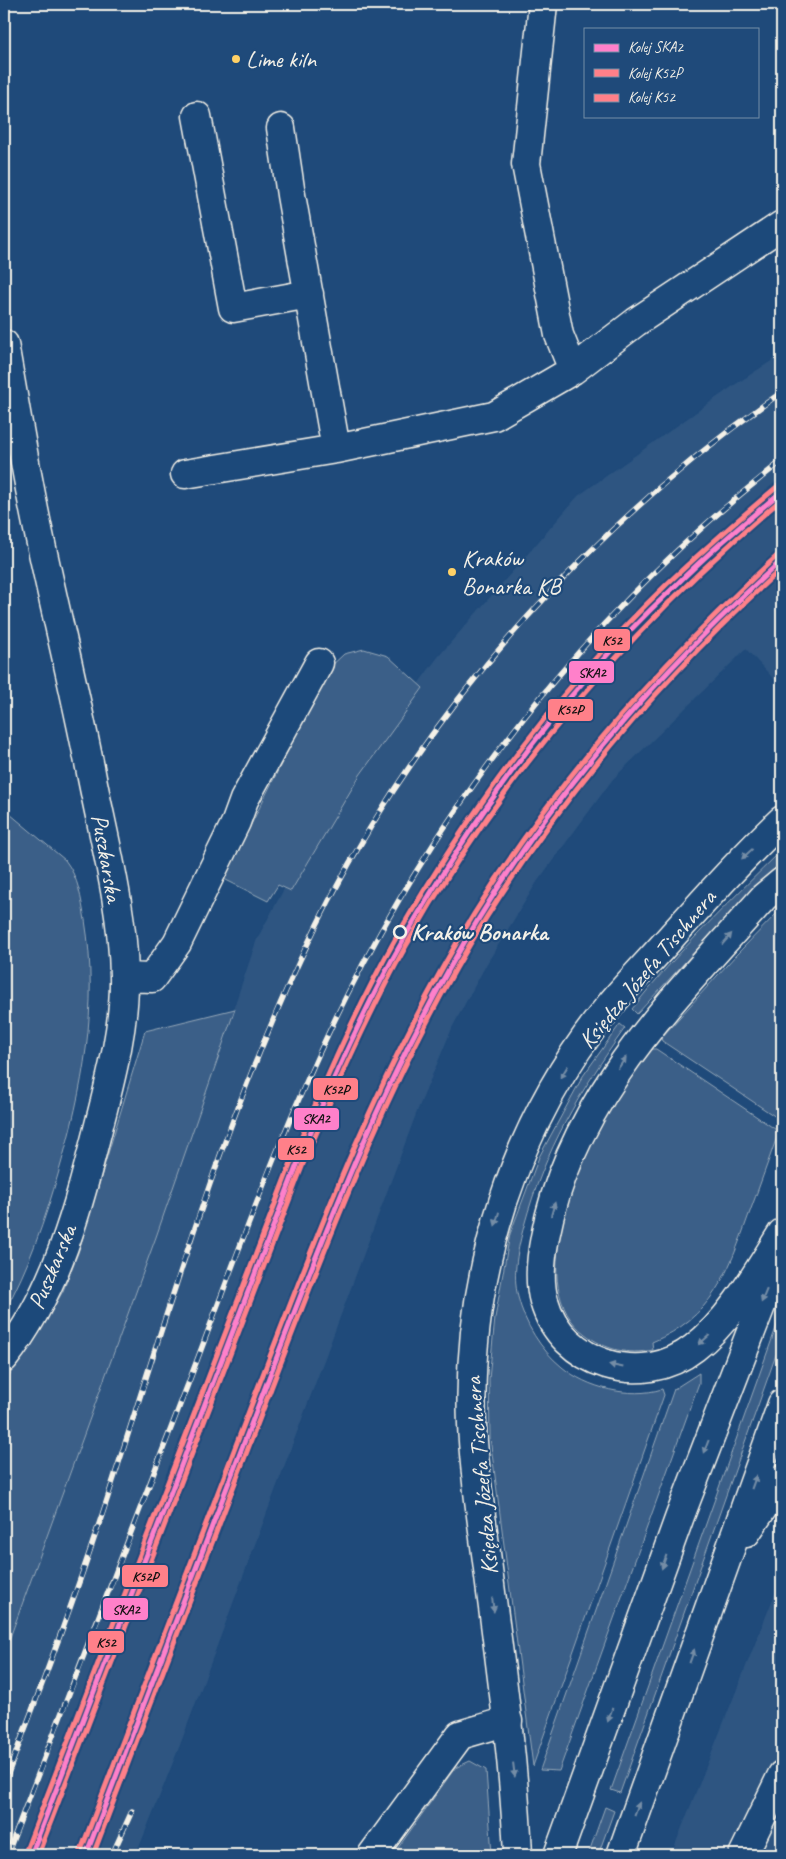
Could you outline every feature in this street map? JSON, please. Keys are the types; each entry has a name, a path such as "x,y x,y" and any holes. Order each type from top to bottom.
{"main road":[{"path":"543,4 526,164 559,335 573,370"},
{"path":"196,116 233,308 309,294"},
{"path":"281,128 336,449"},
{"path":"185,474 336,449 494,416 573,370 636,322 782,225"},
{"name":"Puszkarska","path":"4,344 34,511 94,785 116,904 124,976 122,1017 114,1059 80,1198 55,1271 30,1319 4,1358"},
{"path":"124,976 152,978 177,943 236,822 244,800 319,664"},
{"name":"Księdza Józefa Tischnera","path":"518,1855 515,1780 480,1503 471,1386 476,1319 482,1279 499,1213 518,1160 535,1122 572,1059 610,1005 741,859 782,820"},
{"path":"782,882 764,897 643,1034 597,1102 569,1159 545,1234 541,1260 541,1285 544,1301 557,1330 567,1342 582,1354 597,1362 629,1369 649,1368 664,1364 693,1349 716,1329 782,1232"},
{"path":"558,1855 680,1516 782,1251"},
{"path":"621,1855 782,1404"},
{"path":"726,1561 782,1480"},
{"path":"372,1855 460,1734 508,1721"},
{"path":"743,1855 782,1774"}],"shaded area":[{"path":"782,354 782,688 746,649 613,779 537,882 486,965 453,1026 418,1109 180,1745 136,1855 4,1855 4,1655 156,1237 257,939 332,800 438,657 578,496 733,386"},
{"path":"364,649 388,656 423,688 360,775 291,891 278,885 268,901 224,879 329,668 344,654"},
{"path":"4,809 65,860 70,867 79,889 85,920 90,984 86,1047 68,1140 36,1243 4,1312"},
{"path":"782,850 782,861 736,907 637,1014 632,1009 667,967 704,927"},
{"path":"782,908 782,1117 776,1117 662,1041 661,1038 736,955"},
{"path":"235,1009 156,1237 4,1654 4,1383 44,1324 63,1291 78,1253 145,1031"},
{"path":"620,1024 625,1028 578,1099 542,1172 532,1198 520,1243 516,1261 516,1288 521,1307 534,1335 562,1367 584,1381 609,1390 636,1393 662,1389 664,1395 533,1766 490,1438 489,1379 495,1318 510,1234 539,1157 583,1076"},
{"path":"650,1049 656,1049 775,1129 778,1134 741,1238 715,1292 689,1320 672,1332 652,1342 653,1350 634,1352 617,1350 601,1344 585,1334 567,1313 558,1287 557,1258 562,1226 571,1193 595,1135 622,1088"},
{"path":"782,1311 782,1338 620,1793 611,1790"},
{"path":"699,1373 699,1383 559,1771 540,1770 674,1389"},
{"path":"782,1576 782,1855 671,1855 721,1729"},
{"path":"470,1761 486,1770 492,1855 393,1855 455,1768"},
{"path":"605,1807 614,1811 598,1855 588,1855"}],"railway":[{"path":"4,1784 87,1560 208,1188 264,1042 295,971 329,901 371,826 418,755 469,685 525,620 585,557 648,498 713,443 782,392"},
{"path":"7,1855 283,1137 325,1040 389,917 434,843 483,772 536,703 592,637 652,575 715,516 782,461"},
{"path":"112,1855 132,1811"}],"rail line":[{"name":"K52","path":"25,1853 292,1160 367,992 396,938 486,796 554,707 628,623 667,584 778,486"},
{"name":"SKA2","path":"31,1855 298,1162 347,1050 387,968 460,847 524,755 558,712 632,628 712,551 782,491"},
{"name":"K52P","path":"38,1855 303,1164 339,1081 406,946 444,882 485,821 528,762 574,705 673,598 782,499"},
{"name":"K52","path":"80,1853 327,1212 380,1090 440,971 506,864 576,769 652,680 693,637 778,555"},
{"name":"SKA2","path":"86,1855 332,1215 385,1094 445,975 511,868 544,820 580,773 656,684 739,600 782,560"},
{"name":"K52P","path":"93,1855 341,1209 422,1031 486,918 551,823 586,777 622,733 699,648 782,568"}],"place":[{"name":"Lime kiln","path":"236,59"},
{"name":"Kraków Bonarka KB","path":"452,572"},
{"name":"Kraków Bonarka","path":"400,932"}]}
